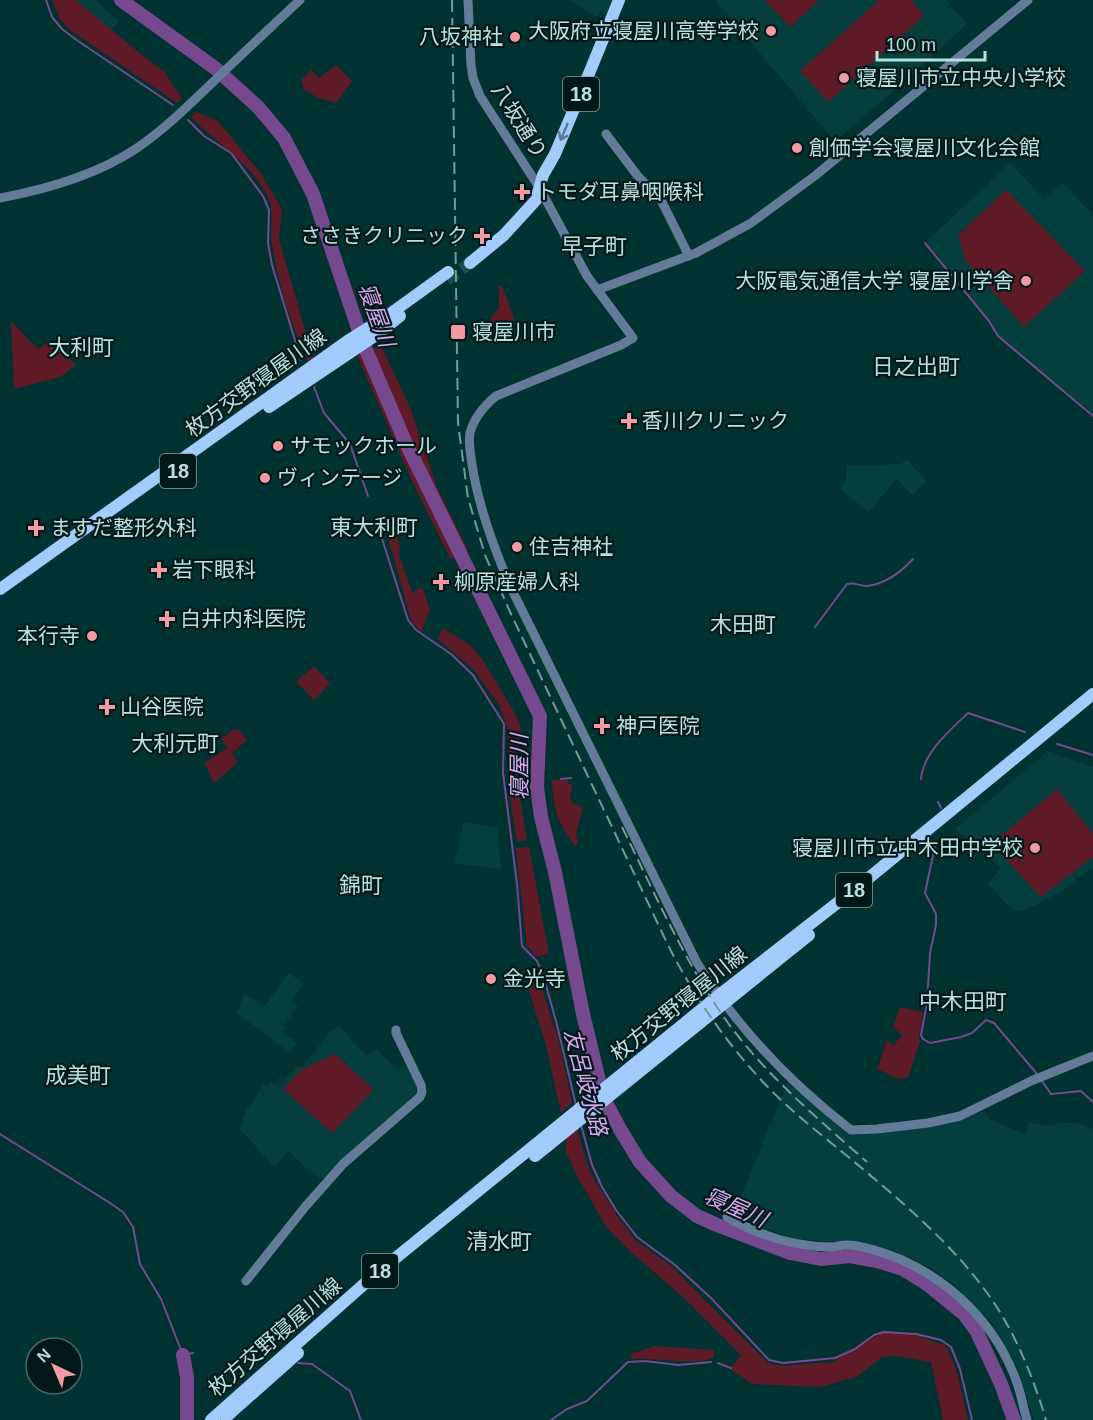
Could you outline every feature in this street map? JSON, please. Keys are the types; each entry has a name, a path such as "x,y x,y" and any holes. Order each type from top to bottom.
{"main road":[{"name":"18","path":"469,259 514,218 532,199 539,187 585,85 619,0"},
{"name":"枚方交野寝屋川線","path":"0,589 211,440 373,330 387,316 448,276"},
{"name":"枚方交野寝屋川線","path":"0,595 354,343"},
{"name":"枚方交野寝屋川線","path":"211,1420 371,1278 591,1106 1093,694"},
{"name":"枚方交野寝屋川線","path":"721,1000 1093,705"},
{"name":"枚方交野寝屋川線","path":"223,1420 376,1284 555,1134"}],"street":[{"path":"0,198 72,180 101,168 136,149 167,126 300,0"},
{"name":"八坂通り","path":"468,0 473,78 487,109 539,187 597,290 633,338 496,396 488,402 478,416 470,435 473,470 488,529 512,588 696,961 721,1000"},
{"path":"597,290 689,256 739,231 816,175 1028,0"},
{"path":"606,134 661,200 689,256"},
{"path":"721,1000 783,1072 851,1130 918,1124 960,1116 1039,1078 1093,1056"},
{"path":"246,1281 305,1207 343,1164 420,1097 422,1092 420,1085 396,1030"},
{"path":"727,1217 774,1238 814,1246 845,1245 887,1253 924,1270 945,1285 982,1318 998,1341 1017,1381 1027,1420"}],"shaded area":[{"path":"52,0 76,0 164,71 182,99 177,103 70,30 60,19"},
{"path":"75,0 96,0 119,21 111,30"},
{"path":"570,0 614,0 608,15 600,11 597,17"},
{"name":"寝屋川市立中央小学校","path":"715,0 946,0 967,24 839,138 832,138"},
{"path":"764,0 819,0 790,27"},
{"path":"879,0 911,0 924,16 828,102 800,71"},
{"path":"336,65 352,81 336,103 304,90 301,80 311,70 319,78"},
{"path":"196,112 218,121 262,175 282,209 279,239 313,358 308,362 291,319 278,274 271,238 270,201 260,183 242,162 191,117"},
{"name":"大阪電気通信大学 寝屋川学舎","path":"1010,163 1044,199 1063,183 1093,215 1093,414 998,336 991,321 926,242"},
{"path":"1006,190 1085,271 1024,327 965,260 958,235"},
{"path":"499,286 503,288 514,318 511,326 499,331 491,324 491,317 499,308"},
{"path":"11,321 38,349 50,341 76,365 60,377 14,389"},
{"path":"381,346 410,407 437,487 468,550 454,558 450,558 414,485 357,355"},
{"path":"908,460 926,481 912,495 897,479 869,512 840,489 846,481 847,466 900,464"},
{"path":"393,520 400,548 399,555 412,592 422,587 430,610 421,632 411,620 385,527"},
{"path":"443,628 470,645 483,660 521,727 517,781 527,840 517,842 508,786 508,729 499,705 474,670 438,639"},
{"path":"314,666 330,683 314,700 296,682"},
{"path":"234,729 239,730 247,740 232,753 238,762 214,783 204,763 227,748 221,739"},
{"name":"寝屋川市立中木田中学校","path":"1048,751 1093,767 1093,869 1091,868 1064,890 1024,911 1011,909 988,884 1001,868 955,829"},
{"path":"552,780 568,780 568,784 572,784 570,797 573,804 583,807 576,834 578,843 576,846 558,816"},
{"path":"1057,789 1093,833 1093,857 1041,897 991,844"},
{"path":"464,822 497,828 501,869 454,863"},
{"path":"529,847 549,954 537,957 527,946 516,848"},
{"path":"289,973 304,984 291,1001 298,1006 284,1025 287,1027 283,1033 297,1043 290,1053 237,1013 244,993 264,1007"},
{"path":"538,977 558,1039 572,1103 561,1113 546,1045 527,984 528,980"},
{"path":"900,1007 923,1012 920,1042 908,1077 900,1079 877,1069 887,1041 894,1045 902,1035 893,1027"},
{"path":"339,1026 366,1056 376,1049 398,1071 406,1064 416,1084 416,1094 407,1100 409,1103 324,1179 314,1175 288,1151 274,1167 240,1129 246,1111 264,1084 267,1086 271,1082 279,1087 296,1067 304,1066 328,1034"},
{"path":"335,1054 372,1088 372,1092 332,1133 283,1089 301,1070"},
{"path":"788,1082 856,1135 958,1121 983,1111 990,1120 1026,1134 1029,1122 1050,1126 1059,1123 1078,1123 1093,1129 1093,1420 1034,1420 1016,1364 991,1322 955,1285 930,1267 891,1250 867,1244 796,1239 767,1229 735,1210"},
{"path":"577,1129 595,1181 636,1241 670,1265 768,1363 782,1366 833,1362 885,1331 913,1334 946,1346 956,1368 968,1420 943,1420 931,1362 896,1356 882,1357 856,1377 820,1387 752,1384 730,1369 741,1355 684,1298 607,1228 566,1152 566,1138"},
{"path":"655,1346 714,1350 714,1358 694,1361 632,1359 630,1354"}],"waterway":[{"path":"46,0 52,17 62,29 173,105"},
{"name":"寝屋川","path":"121,0 215,68 258,107 284,138 313,194 363,343 404,439 540,716 537,787 541,817 555,872 583,1014 603,1097 640,1162 671,1196 697,1216 717,1225 790,1253 821,1259 850,1256 877,1261 903,1269 927,1284 964,1314 977,1332 1001,1384 1014,1420"},
{"path":"188,120 204,136 231,153 263,196 269,210 268,243 272,265 301,360"},
{"path":"925,243 989,321 998,336 1093,416"},
{"path":"314,387 324,413 350,444 368,496"},
{"name":"友呂岐水路","path":"378,526 408,620 416,630 451,654 473,675 504,724 503,773 522,946 537,961 543,975 576,1105"},
{"path":"815,627 847,584 867,586 881,583 898,573 913,559"},
{"path":"921,779 932,751 968,713 1025,732"},
{"path":"1057,744 1093,755"},
{"path":"561,779 571,778"},
{"path":"938,802 941,808"},
{"path":"935,846 925,893 936,914 936,925 930,953 927,1003 921,1035 930,1043 961,1037 972,1033 986,1020 994,1023 1037,1074"},
{"path":"1042,1081 1051,1094 1081,1091 1093,1102"},
{"name":"友呂岐水路","path":"581,1125 592,1165 602,1187 637,1237 675,1265 711,1298 769,1360 783,1363 835,1358 855,1349 874,1335 884,1332 916,1334 941,1340 951,1347 960,1369 972,1420"},
{"path":"0,1134 123,1212 133,1227 140,1264 161,1299 183,1355 193,1353"},
{"path":"183,1355 187,1377 187,1420"},
{"path":"551,1420 567,1409 587,1401 628,1362 645,1361 678,1365 711,1362"},
{"path":"298,1363 312,1364 350,1391 361,1420"},
{"path":"718,1363 731,1368"}],"tunnel":[{"path":"447,280 470,263"}],"railway":[{"path":"452,0 458,423 468,498 485,555 668,945 699,1000 736,1050 773,1093 907,1207 960,1259 990,1297 1016,1341 1046,1420"},
{"path":"622,827 684,952 728,1023 776,1079 867,1162"}],"place":[{"name":"大阪府立寝屋川高等学校","path":"771,31"},
{"name":"八坂神社","path":"515,37"},
{"name":"寝屋川市立中央小学校","path":"844,78"},
{"name":"創価学会寝屋川文化会館","path":"797,148"},
{"name":"トモダ耳鼻咽喉科","path":"522,192"},
{"name":"ささきクリニック","path":"482,236"},
{"name":"大阪電気通信大学 寝屋川学舎","path":"1026,281"},
{"name":"寝屋川市","path":"458,332"},
{"name":"香川クリニック","path":"629,421"},
{"name":"サモックホール","path":"278,446"},
{"name":"ヴィンテージ","path":"265,478"},
{"name":"ますだ整形外科","path":"36,528"},
{"name":"住吉神社","path":"517,547"},
{"name":"岩下眼科","path":"159,570"},
{"name":"柳原産婦人科","path":"441,582"},
{"name":"白井内科医院","path":"167,619"},
{"name":"本行寺","path":"92,636"},
{"name":"山谷医院","path":"107,707"},
{"name":"神戸医院","path":"602,726"},
{"name":"寝屋川市立中木田中学校","path":"1035,848"},
{"name":"金光寺","path":"491,979"}],"district":[{"name":"早子町","path":"594,246"},
{"name":"大利町","path":"81,347"},
{"name":"日之出町","path":"916,366"},
{"name":"東大利町","path":"374,527"},
{"name":"木田町","path":"743,624"},
{"name":"大利元町","path":"175,743"},
{"name":"錦町","path":"361,885"},
{"name":"中木田町","path":"963,1001"},
{"name":"成美町","path":"78,1075"},
{"name":"清水町","path":"499,1241"}]}
